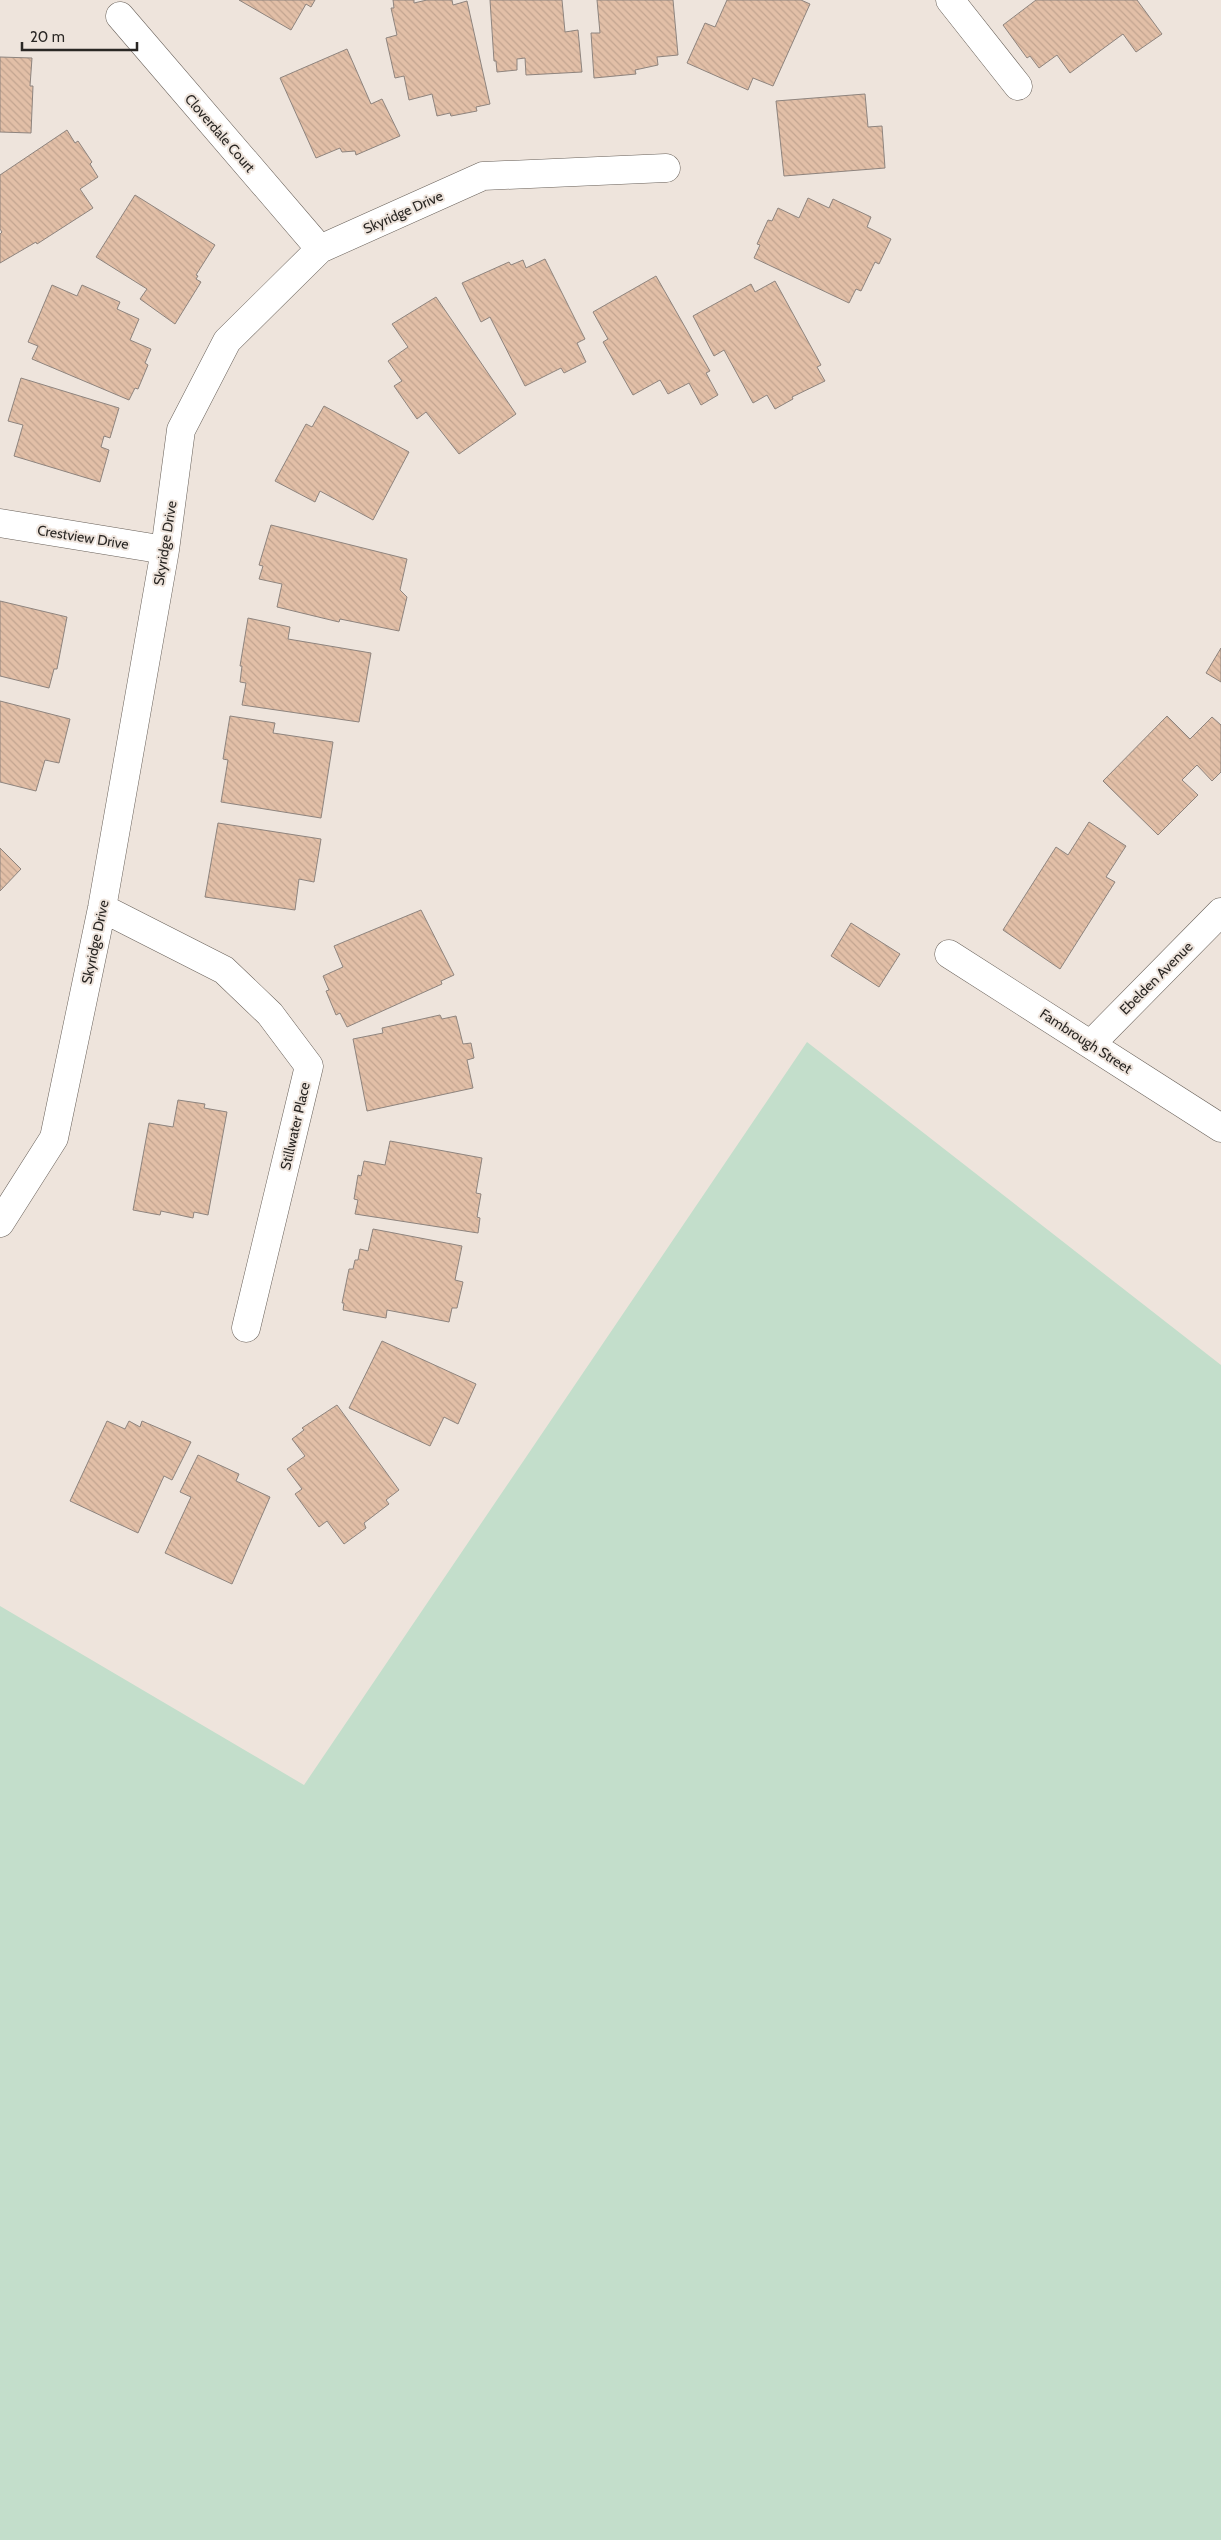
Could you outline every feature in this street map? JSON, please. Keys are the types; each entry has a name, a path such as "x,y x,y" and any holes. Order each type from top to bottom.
{"street":[{"path":"950,0 1018,86"},
{"name":"Cloverdale Court","path":"120,16 320,249"},
{"name":"Skyridge Drive","path":"0,1223 54,1138 102,908 165,550 181,430 228,342 320,249 483,176 666,168"},
{"name":"Crestview Drive","path":"0,523 165,550"},
{"name":"Stillwater Place","path":"102,908 224,970 270,1014 309,1066 246,1328"},
{"name":"Ebelden Avenue","path":"1091,1044 1221,912"},
{"name":"Fambrough Street","path":"949,954 1221,1128"}],"green space":[{"path":"807,1042 1221,1365 1221,2540 0,2540 0,1606 304,1785"}],"building":[{"path":"239,0 315,0 311,7 306,4 291,30"},
{"path":"393,0 414,0 414,3 427,0 452,0 453,5 467,1 490,104 476,107 477,111 451,116 450,113 437,116 432,94 409,100 404,76 395,78 386,38 397,35 391,8 394,8"},
{"path":"490,0 562,0 565,32 578,30 582,72 526,75 525,58 517,59 517,70 497,72 496,61 494,61"},
{"path":"597,0 673,0 678,55 657,57 658,65 635,70 636,74 594,78 591,33 600,33"},
{"path":"727,0 801,0 810,4 773,86 753,78 748,90 687,63 705,23 715,27"},
{"path":"1036,0 1137,0 1162,34 1136,52 1123,34 1070,73 1057,55 1039,68 1030,56 1027,58 1003,25"},
{"path":"347,49 371,104 382,99 400,136 356,155 355,151 342,152 340,148 316,158 280,78"},
{"path":"0,57 32,58 30,86 33,86 31,133 0,132"},
{"path":"865,94 868,127 882,126 885,168 784,176 776,101"},
{"path":"67,130 75,143 78,141 92,162 90,164 98,177 80,189 93,208 37,244 36,242 0,263 0,234 2,232 0,229 0,175"},
{"path":"135,195 215,245 196,275 198,276 196,279 201,282 175,324 140,299 147,289 96,257"},
{"path":"808,198 829,208 833,199 871,217 867,227 891,239 879,264 875,262 861,291 856,289 849,303 754,258 760,245 757,244 768,220 772,221 778,208 799,218"},
{"path":"545,259 585,339 577,343 586,362 564,373 561,368 525,386 490,317 481,322 462,283 509,262 511,265 523,260 526,268"},
{"path":"656,276 710,371 706,373 718,395 701,405 689,383 668,394 660,380 633,395 603,342 608,339 593,312"},
{"path":"775,281 821,365 817,367 825,381 792,397 793,399 775,409 767,395 753,403 724,350 714,356 693,316 751,284 755,292"},
{"path":"52,285 77,296 82,285 120,302 117,309 139,319 130,340 151,349 145,363 148,365 138,389 135,388 129,400 32,359 38,346 28,342"},
{"path":"436,297 516,414 459,454 426,412 417,419 394,386 402,381 388,361 408,347 392,324"},
{"path":"21,378 119,408 110,438 104,436 101,447 109,450 100,482 14,456 23,425 8,421"},
{"path":"324,406 409,452 373,520 320,491 315,502 275,481 306,424 312,427"},
{"path":"271,525 407,559 400,590 407,597 399,631 340,619 339,622 277,607 282,584 259,579 263,566 259,565"},
{"path":"0,601 67,617 57,669 54,669 49,688 0,676"},
{"path":"248,618 290,627 288,639 371,653 359,722 242,705 246,683 240,682 242,666 240,666"},
{"path":"1221,648 1221,682 1206,673"},
{"path":"0,701 70,719 59,763 45,760 36,791 0,782"},
{"path":"230,716 275,723 273,733 333,742 321,818 221,802 228,760 223,759"},
{"path":"1167,716 1190,739 1212,717 1221,725 1221,772 1212,781 1197,765 1182,780 1198,795 1158,835 1103,781"},
{"path":"1089,822 1126,846 1106,877 1115,882 1060,969 1003,930 1056,847 1068,855"},
{"path":"218,823 321,839 314,882 299,879 295,910 205,897"},
{"path":"0,848 21,869 0,891"},
{"path":"421,910 454,975 441,981 442,984 347,1027 340,1013 336,1015 326,991 329,990 323,976 343,967 334,946"},
{"path":"851,923 900,954 879,987 831,956"},
{"path":"440,1015 442,1019 456,1016 463,1044 471,1043 474,1058 467,1060 473,1088 367,1111 353,1039 383,1033 382,1028"},
{"path":"178,1100 205,1104 204,1108 227,1112 208,1215 194,1212 193,1218 161,1211 160,1215 133,1210 149,1123 173,1127"},
{"path":"390,1141 482,1158 476,1193 481,1194 477,1217 480,1218 478,1233 355,1214 358,1200 354,1199 358,1175 361,1176 364,1161 385,1165"},
{"path":"373,1229 462,1246 455,1280 463,1282 457,1308 452,1308 449,1322 387,1310 386,1318 343,1310 344,1303 342,1303 349,1269 353,1269 355,1260 358,1260 360,1249 368,1251"},
{"path":"382,1341 476,1384 458,1424 444,1417 430,1446 349,1408"},
{"path":"337,1405 399,1490 386,1500 389,1504 364,1523 366,1528 344,1544 327,1521 319,1527 295,1494 302,1489 287,1469 305,1456 292,1439 304,1430 302,1428"},
{"path":"107,1421 125,1429 129,1421 140,1427 142,1421 191,1442 172,1480 164,1476 138,1533 70,1501"},
{"path":"198,1455 239,1474 236,1481 270,1497 232,1584 165,1553 191,1497 180,1492"}]}
